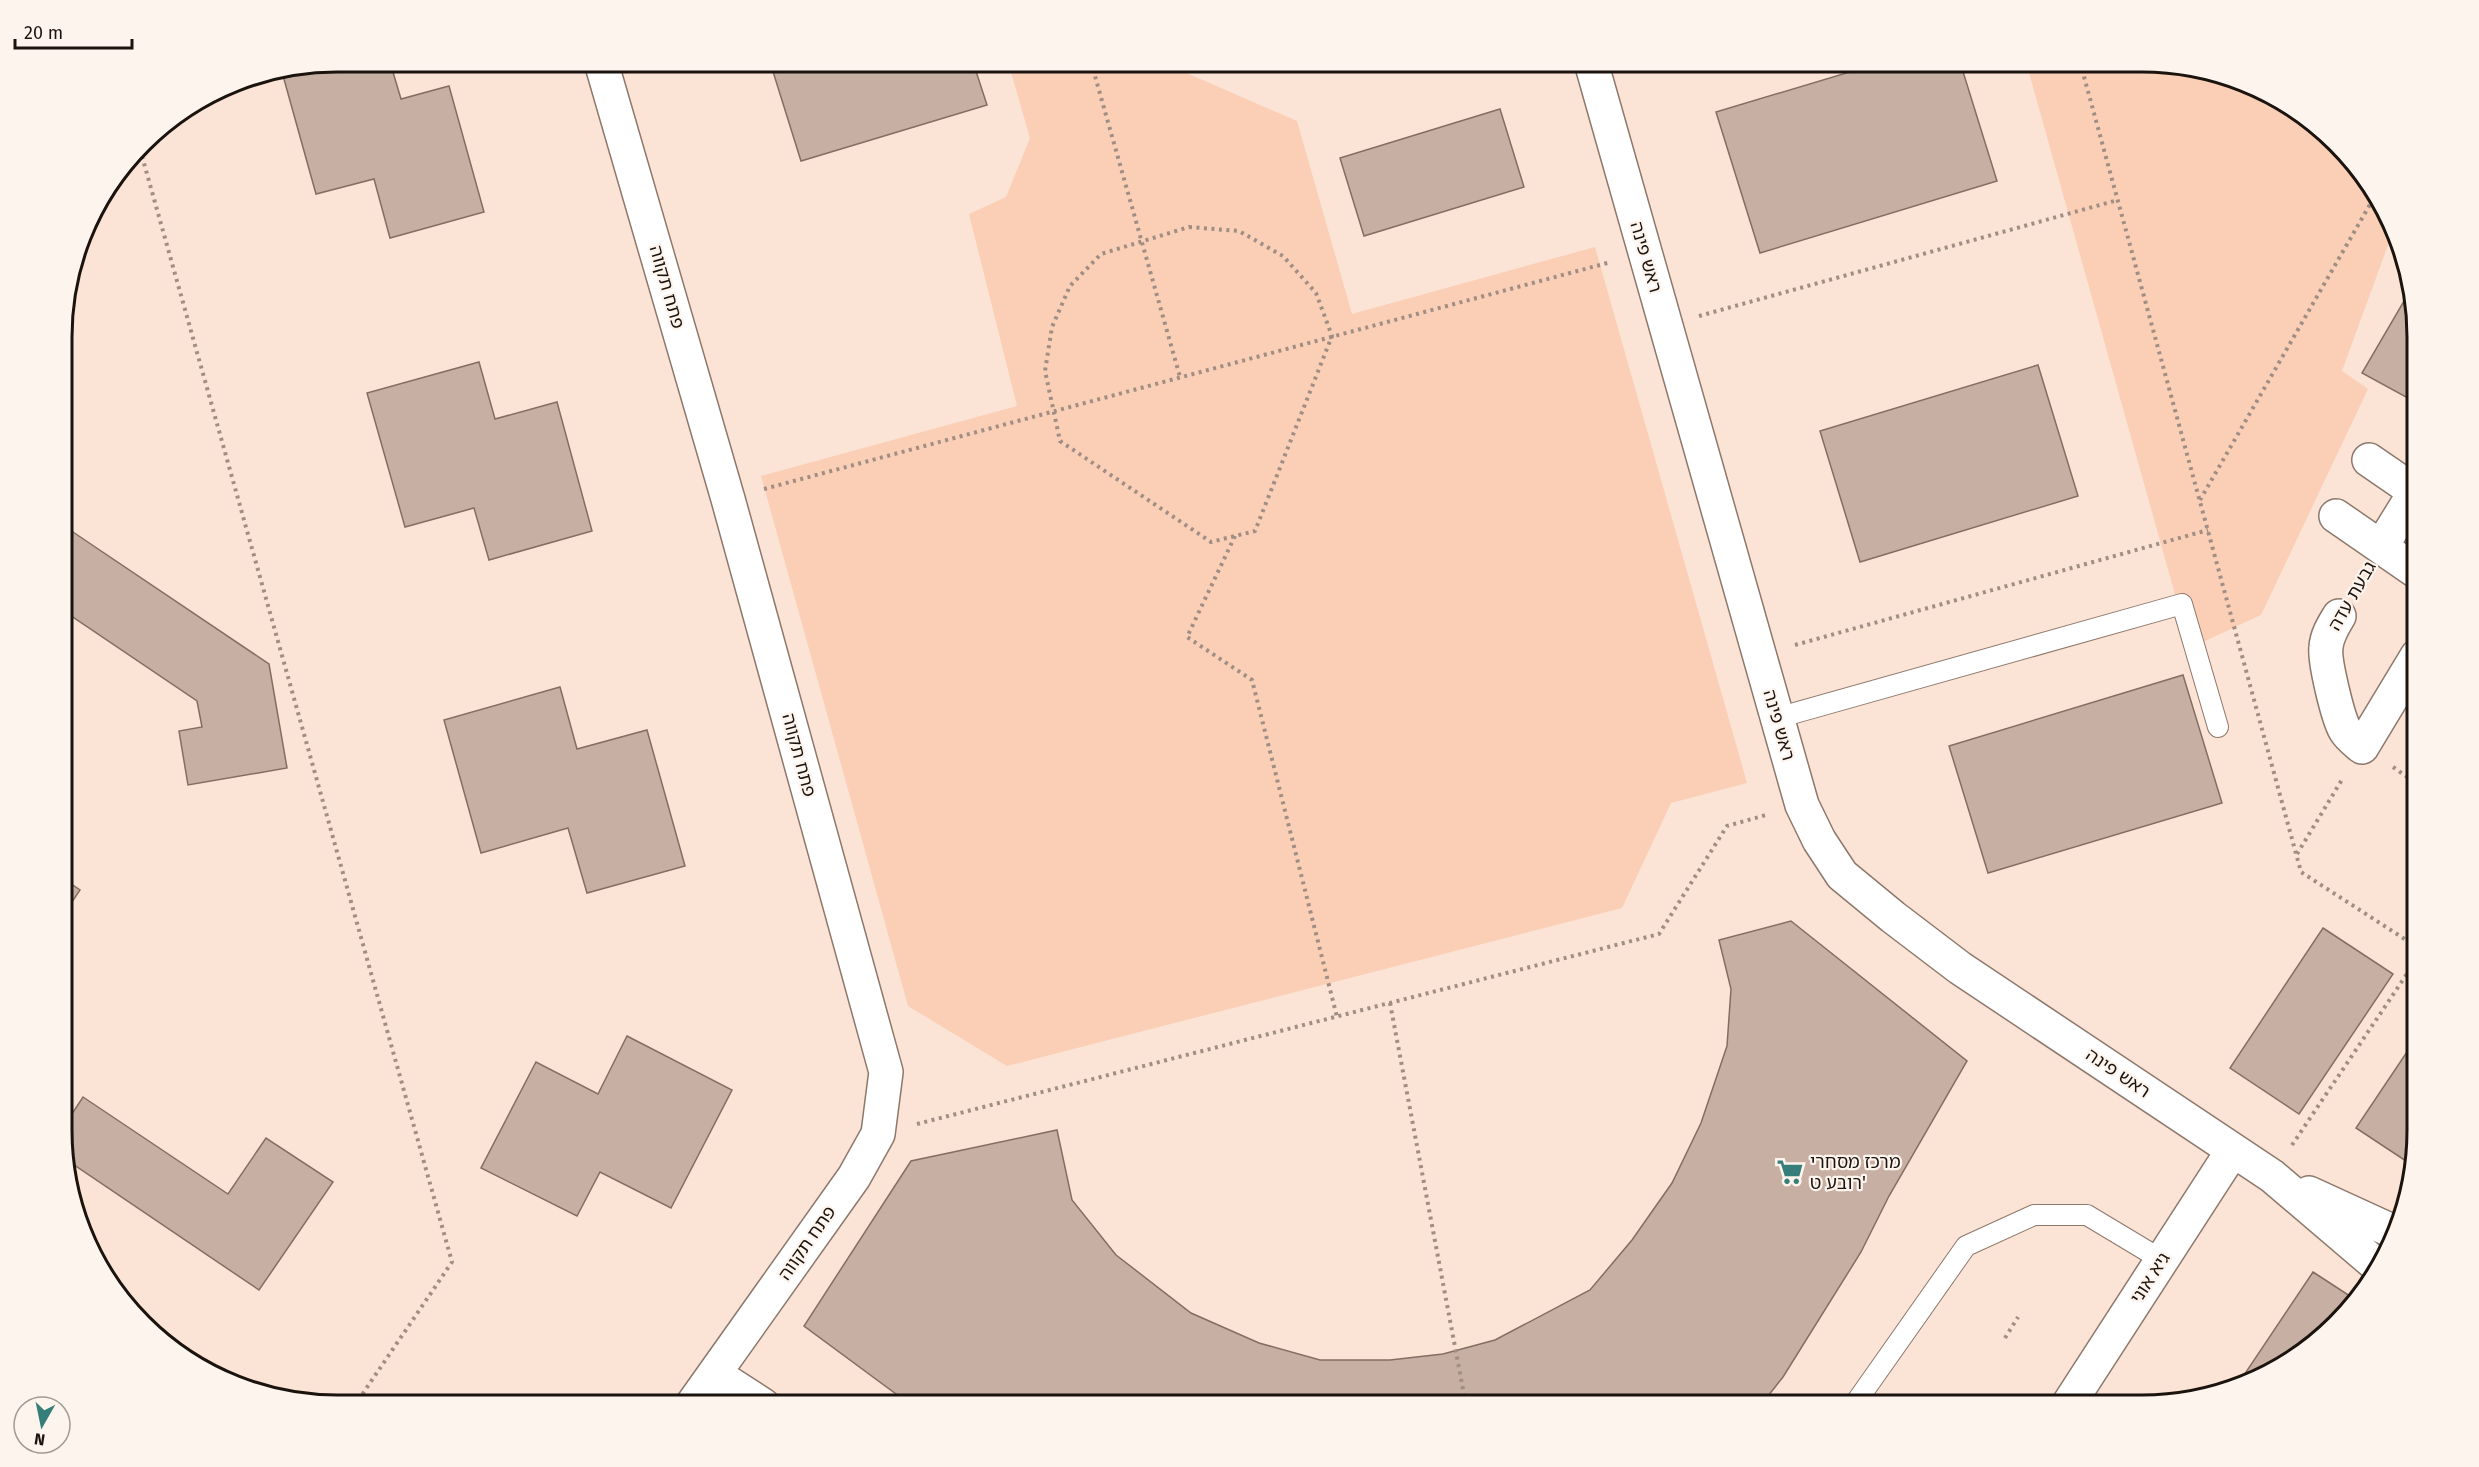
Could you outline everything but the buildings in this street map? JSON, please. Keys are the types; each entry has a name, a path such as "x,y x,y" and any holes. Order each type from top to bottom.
{"street":[{"name":"פתח תקווה","path":"605,72 728,499 886,1072 878,1134 854,1177 699,1395"},
{"name":"ראש פינה","path":"1594,72 1802,805 1819,840 1842,875 1893,917 1960,968 2272,1176 2373,1262"},
{"name":"גבעת עדה","path":"2369,459 2407,486"},
{"name":"גבעת עדה","path":"2381,547 2407,507"},
{"name":"גבעת עדה","path":"2336,516 2407,565"},
{"name":"גבעת עדה","path":"2339,616 2330,631 2325,647 2326,663 2345,730 2362,747"},
{"path":"2362,747 2407,673"},
{"name":"גיא אוני","path":"2074,1395 2233,1150"},
{"name":"ראש פינה","path":"2272,1176 2388,1229"},
{"path":"715,1374 748,1395"}],"lane":[{"path":"1777,718 2182,604 2218,727"},
{"path":"1866,1395 1966,1246 2024,1219 2034,1215 2087,1215 2162,1260"}],"path":[{"path":"1094,72 1180,378"},
{"path":"2083,72 2301,872 2407,941"},
{"path":"142,157 452,1262 362,1395"},
{"path":"1666,326 2118,200"},
{"path":"2200,501 2371,203"},
{"path":"1188,227 1239,231 1283,256 1316,293 1332,336 1256,531 1211,542 1060,441 1045,371 1052,327 1070,286 1101,254 1188,227"},
{"path":"728,499 1645,252"},
{"path":"1759,655 2208,530"},
{"path":"1235,535 1187,637 1252,680 1337,1017"},
{"path":"2296,855 2362,747"},
{"path":"878,1134 1659,934 1727,826 1802,805"},
{"path":"2272,1176 2407,974"},
{"path":"1390,1003 1464,1395"},
{"path":"2005,1338 2018,1317"}],"shaded area":[{"path":"1011,72 1184,72 1297,121 1352,314 1595,247 1747,783 1671,803 1622,908 1007,1066 908,1006 761,476 1017,406 969,214 1006,197 1030,138"},
{"path":"2029,72 2177,74 2211,81 2244,92 2275,107 2330,149 2372,204 2388,239 2342,371 2368,389 2261,615 2190,648"}],"place":[{"name":"מרכז מסחרי רובע ט'","path":"1790,1172"}]}
